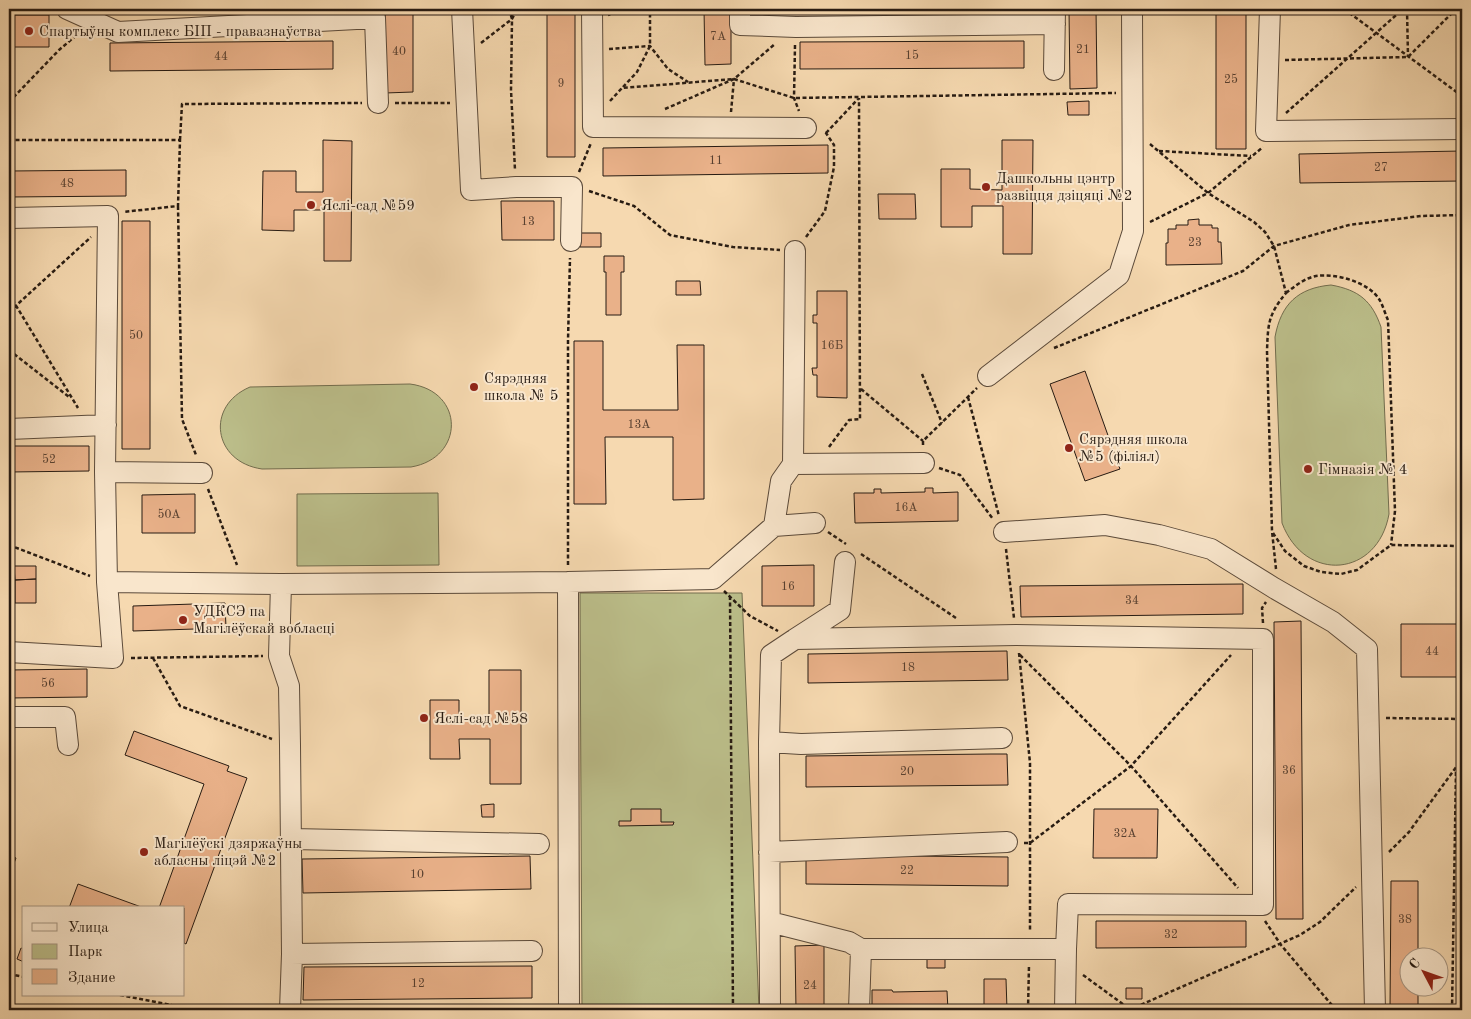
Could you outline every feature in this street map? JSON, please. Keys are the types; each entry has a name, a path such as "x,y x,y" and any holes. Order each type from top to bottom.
{"lane":[{"path":"67,9 118,32 375,13 378,103"},
{"path":"462,9 471,190 516,187 572,187 570,241"},
{"path":"592,9 593,123 730,128 806,128"},
{"path":"740,9 740,25 796,27 1055,16 1054,70"},
{"path":"988,376 1119,275 1132,231 1132,9"},
{"path":"1270,9 1269,60 1275,131 1462,129"},
{"path":"9,218 108,216 98,426 105,472 107,582 113,658 9,652"},
{"path":"774,526 781,481 793,464 796,251"},
{"path":"9,429 98,426"},
{"path":"793,464 924,462"},
{"path":"105,472 202,472"},
{"path":"107,582 281,584 713,579 774,526 815,523"},
{"path":"1004,532 1105,525 1159,534 1211,549 1333,622 1367,648 1375,1010"},
{"path":"770,1010 769,742 771,655 840,610 849,552"},
{"path":"568,582 569,1010"},
{"path":"281,584 279,656 289,686 292,839 290,1010"},
{"path":"794,639 1018,644 1254,639 1263,905 1068,904 1065,1010"},
{"path":"9,717 65,717 68,745"},
{"path":"769,742 801,744 1002,738"},
{"path":"292,839 539,844"},
{"path":"769,852 1007,842"},
{"path":"770,922 849,942 861,950 1030,950 1066,956"},
{"path":"859,1010 861,950"},
{"path":"292,954 532,951"}],"path":[{"path":"509,9 512,19 511,90 516,187"},
{"path":"464,57 512,19 517,9"},
{"path":"650,9 650,46 637,72 593,123 591,146 572,187 634,206 670,235 733,247 796,251"},
{"path":"1344,9 1462,96"},
{"path":"1132,231 1208,193 1252,156 1347,58 1403,9"},
{"path":"1407,9 1408,57"},
{"path":"1269,60 1408,57 1456,9"},
{"path":"9,102 59,50 94,21"},
{"path":"658,112 734,79 775,44"},
{"path":"592,50 650,46"},
{"path":"650,46 668,69 689,83"},
{"path":"622,88 734,79 794,98 1132,92"},
{"path":"730,128 734,79"},
{"path":"826,133 859,98"},
{"path":"817,464 850,420 860,419 859,98"},
{"path":"243,583 182,419 178,206 182,104 466,103"},
{"path":"1132,129 1208,193 1254,222 1265,232 1274,246 1286,293"},
{"path":"9,140 180,140"},
{"path":"1159,151 1252,156"},
{"path":"9,312 97,231 108,216 118,212 178,206"},
{"path":"1047,351 1243,271 1274,246 1349,225 1421,216 1462,215"},
{"path":"568,582 570,241"},
{"path":"1030,843 1131,766 1254,639 1262,608 1274,588 1276,566 1272,531 1266,350 1268,323 1275,306 1286,293 1298,284 1315,276 1340,276 1360,283 1379,298 1388,320 1395,511 1391,546"},
{"path":"9,294 70,398"},
{"path":"9,350 70,398 98,426"},
{"path":"922,374 942,423"},
{"path":"923,441 988,376"},
{"path":"860,389 923,441 924,462 960,475 1004,532"},
{"path":"968,397 1004,532 1030,763 1030,950 1028,1010"},
{"path":"815,523 849,552 958,620"},
{"path":"1272,531 1284,551 1304,566 1321,572 1341,574 1357,570 1391,546 1462,546"},
{"path":"9,545 107,582"},
{"path":"733,1010 730,596 750,616 794,639"},
{"path":"1018,644 1131,766 1254,905 1281,945 1336,1010"},
{"path":"113,658 279,656"},
{"path":"153,658 180,706 290,745"},
{"path":"1368,718 1462,719"},
{"path":"1066,956 1130,1010 1281,945 1320,922 1372,871 1409,832 1462,760"},
{"path":"1452,1010 1456,768"},
{"path":"9,974 22,977"},
{"path":"125,996 197,1010"}],"green space":[{"path":"1331,285 1349,290 1363,298 1373,310 1381,327 1389,514 1382,535 1371,551 1356,561 1340,565 1323,564 1307,556 1293,543 1282,523 1275,337 1282,315 1293,300 1309,290"},
{"path":"410,384 428,389 441,399 449,411 451,425 449,439 441,451 429,461 411,467 262,469 246,464 233,456 225,445 221,433 221,419 226,407 236,396 250,387"},
{"path":"438,493 439,565 297,566 297,494"},
{"path":"580,593 742,593 759,1010 582,1010"}],"building":[{"path":"385,9 413,9 413,92 385,93"},
{"path":"547,9 575,9 575,157 547,157"},
{"path":"704,9 731,9 731,64 705,65"},
{"path":"1069,9 1096,9 1097,88 1070,89"},
{"path":"1216,9 1246,9 1246,149 1216,149"},
{"name":"Спартыўны комплекс БІП - правазнаўства","path":"9,15 49,15 49,47 9,47"},
{"path":"333,41 333,69 110,71 110,43"},
{"path":"1024,41 1024,68 800,69 800,42"},
{"path":"1089,101 1089,115 1068,115 1067,102"},
{"path":"323,140 352,141 351,261 324,261 324,210 294,210 294,231 262,230 263,171 296,171 296,192 323,192"},
{"path":"1002,140 1033,140 1032,254 1003,254 1003,206 972,206 972,227 941,227 941,169 970,169 970,189 1002,190"},
{"path":"828,145 828,173 603,176 603,148"},
{"path":"1462,151 1462,181 1300,183 1299,154"},
{"path":"126,170 126,196 9,197 9,171"},
{"path":"878,194 915,194 916,219 879,219"},
{"path":"501,201 554,201 554,240 502,240"},
{"path":"1199,219 1199,225 1212,225 1212,228 1218,228 1218,242 1221,242 1222,264 1166,265 1168,229 1176,229 1176,225 1188,225 1188,220"},
{"path":"122,221 150,221 150,449 122,449"},
{"path":"580,233 601,233 601,247 580,247"},
{"path":"604,256 624,256 624,272 621,272 621,315 606,315"},
{"path":"676,281 700,281 701,295 676,295"},
{"path":"817,291 847,291 847,398 817,397 817,375 813,375 812,368 817,368 817,323 813,323 813,315 817,315"},
{"path":"574,341 603,341 603,410 678,410 677,345 704,345 704,499 673,500 673,437 605,437 606,504 574,504"},
{"path":"1085,371 1120,469 1085,481 1050,384"},
{"path":"9,446 89,446 89,471 9,472"},
{"path":"925,488 933,488 933,493 958,492 958,521 855,523 854,493 874,493 874,489 881,489 881,493 925,492"},
{"path":"195,494 195,533 142,533 142,495"},
{"path":"814,565 814,606 762,606 762,566"},
{"path":"14,566 36,566 36,579 15,580"},
{"path":"36,579 36,603 15,603 15,580"},
{"path":"1243,584 1243,614 1021,617 1020,586"},
{"path":"225,603 226,628 133,631 133,606"},
{"path":"1301,621 1303,919 1276,919 1274,622"},
{"path":"1401,624 1462,624 1462,677 1401,677"},
{"path":"1007,651 1008,680 808,683 808,654"},
{"path":"87,669 87,697 9,698 9,670"},
{"path":"489,670 521,670 521,784 490,784 490,739 459,739 460,759 430,759 430,700 459,700 459,720 489,720"},
{"path":"134,731 229,766 227,771 247,778 186,944 185,906 160,906 204,784 125,755"},
{"path":"1007,754 1008,785 806,787 806,756"},
{"path":"494,804 494,817 482,817 481,805"},
{"path":"631,809 661,809 661,822 674,822 673,825 619,826 619,821 631,821"},
{"path":"1094,809 1158,809 1157,858 1093,858"},
{"path":"9,855 16,858 9,876"},
{"path":"806,855 1008,857 1008,886 806,884"},
{"path":"530,856 531,889 303,893 302,859"},
{"path":"1391,881 1418,881 1418,946 1398,946 1398,996 1418,996 1418,1010 1390,1010"},
{"path":"78,884 138,906 70,906"},
{"path":"1096,921 1246,921 1246,947 1096,948"},
{"path":"824,945 824,1010 796,1010 795,946"},
{"path":"21,948 22,948 22,961 17,959"},
{"path":"927,954 945,954 945,968 927,968"},
{"path":"532,966 532,998 303,1000 304,967"},
{"path":"984,979 1006,979 1007,1010 971,1010 971,1005 984,1005"},
{"path":"1126,988 1142,988 1142,999 1126,999"},
{"path":"872,990 892,990 893,992 947,991 948,1010 872,1010"},
{"path":"78,1005 85,1005 85,1010 66,1010 66,1007 78,1007"}],"place":[{"name":"Спартыўны комплекс БІП - правазнаўства","path":"29,31"},
{"name":"Дашкольны цэнтр развіцця дзіцяці №2","path":"986,187"},
{"name":"Яслі-сад №59","path":"311,205"},
{"name":"Сярэдняя школа № 5","path":"474,387"},
{"name":"Сярэдняя школа №5 (філіял)","path":"1069,448"},
{"name":"Гімназія № 4","path":"1308,469"},
{"name":"УДКСЭ па Магілёўскай вобласці","path":"183,620"},
{"name":"Яслі-сад №58","path":"424,718"},
{"name":"Магілёўскі дзяржаўны абласны ліцэй №2","path":"144,852"}]}
